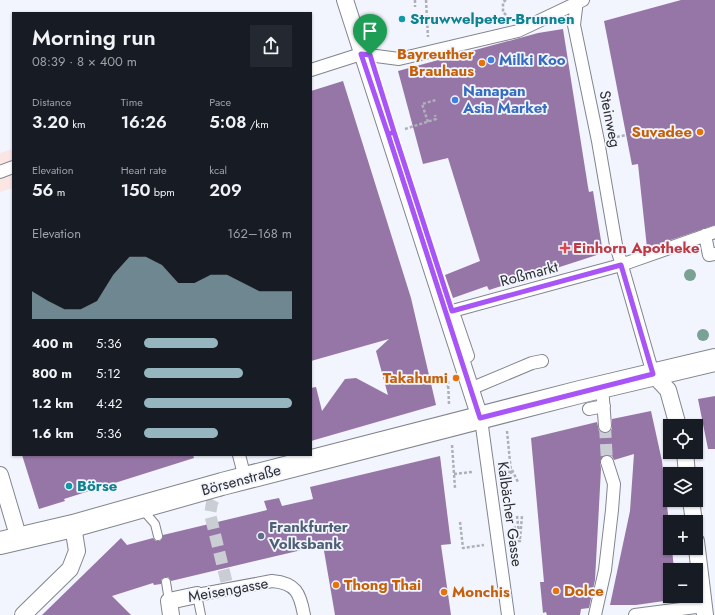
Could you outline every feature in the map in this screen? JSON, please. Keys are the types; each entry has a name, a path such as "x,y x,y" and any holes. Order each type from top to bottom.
{"main road":[{"name":"Börsenstraße","path":"10,541 141,508 245,478 480,418 603,396 653,374 715,360"}],"street":[{"path":"345,0 394,132 448,312"},
{"path":"312,70 366,54 399,59 518,31 579,0"},
{"name":"Steinweg","path":"579,0 574,25 598,141 616,245 621,265"},
{"path":"366,54 448,312 474,388 480,418"},
{"path":"0,172 12,167"},
{"name":"Roßmarkt","path":"448,312 621,265 710,233 709,255 714,254"},
{"path":"621,265 653,374 668,390 676,419"},
{"path":"474,388 532,363 542,361"},
{"path":"589,409 603,396"},
{"path":"603,396 606,426"},
{"name":"Kalbächer Gasse","path":"480,418 508,615"},
{"path":"239,456 245,478"},
{"path":"595,615 605,570 612,510 614,484 607,462"},
{"path":"0,475 10,541"},
{"path":"23,615 70,569 77,551 73,526"},
{"path":"636,615 708,608 698,555"},
{"name":"Meisengasse","path":"170,608 197,595 272,581 282,582 291,586 298,593 304,615"}],"lane":[{"path":"141,508 155,524 158,536"},
{"path":"166,582 170,608"},
{"path":"197,595 201,615"}],"path":[{"path":"415,0 415,7"},
{"path":"426,0 427,17"},
{"path":"503,12 502,1 506,0"},
{"path":"428,122 422,104 436,100"},
{"path":"394,132 436,119 435,115"},
{"path":"444,376 448,391"},
{"path":"512,482 506,428 513,427"},
{"path":"511,467 518,482"},
{"path":"507,483 511,467"},
{"path":"454,474 455,488"},
{"path":"517,516 520,541 522,516"}],"shaded area":[{"path":"12,149 12,188 0,192 0,153"}],"building":[{"path":"681,0 715,0 715,225 647,248 638,164 632,165 604,21"},
{"path":"563,29 588,187 589,192 593,191 603,253 489,290 487,286 453,298 445,275 480,261 448,158 423,164 398,71 538,33"},
{"path":"343,81 411,298 436,405 312,441 312,388 316,387 322,411 345,379 356,378 388,395 376,351 389,339 312,361 312,91"},
{"path":"715,396 715,449 708,449 698,399"},
{"path":"651,411 662,461 663,507 667,507 668,515 663,515 663,555 673,555 673,563 663,563 663,601 636,605 610,605 630,511 634,454 614,460 612,456 605,455 600,461 601,469 595,580 589,608 581,609 580,615 547,615 546,612 543,613 540,582 544,582 531,438 597,422 599,431 606,433 612,429 612,419"},
{"name":"Börse","path":"22,456 193,456 194,458 64,499 65,501 39,509"},
{"path":"440,456 451,544 441,545 451,615 335,615 323,545 171,581 168,577 165,577 161,580 161,584 154,585 153,583 112,596 131,615 42,615 121,538 127,545 153,538 156,541 160,541 163,535 267,510 264,501 279,498 282,506 313,499 310,487"}],"tunnel":[{"path":"605,426 607,462"},
{"path":"222,484 212,503 210,514 228,588"}],"place":[{"name":"Struwwelpeter-Brunnen","path":"402,19"},
{"name":"Milki Koo","path":"491,60"},
{"name":"Bayreuther Brauhaus","path":"482,63"},
{"name":"Nanapan Asia Market","path":"455,100"},
{"name":"Suvadee","path":"700,132"},
{"name":"Einhorn Apotheke","path":"565,248"},
{"name":"Takahumi","path":"456,378"},
{"name":"Börse","path":"69,486"},
{"name":"Frankfurter Volksbank","path":"261,536"},
{"name":"Thong Thai","path":"336,585"},
{"name":"Dolce","path":"556,591"},
{"name":"Monchis","path":"444,592"}],"route":[{"path":"370,55 361,54 388,134 394,132 452,311 621,265 653,374 480,418 388,134 394,132 370,55"}]}
